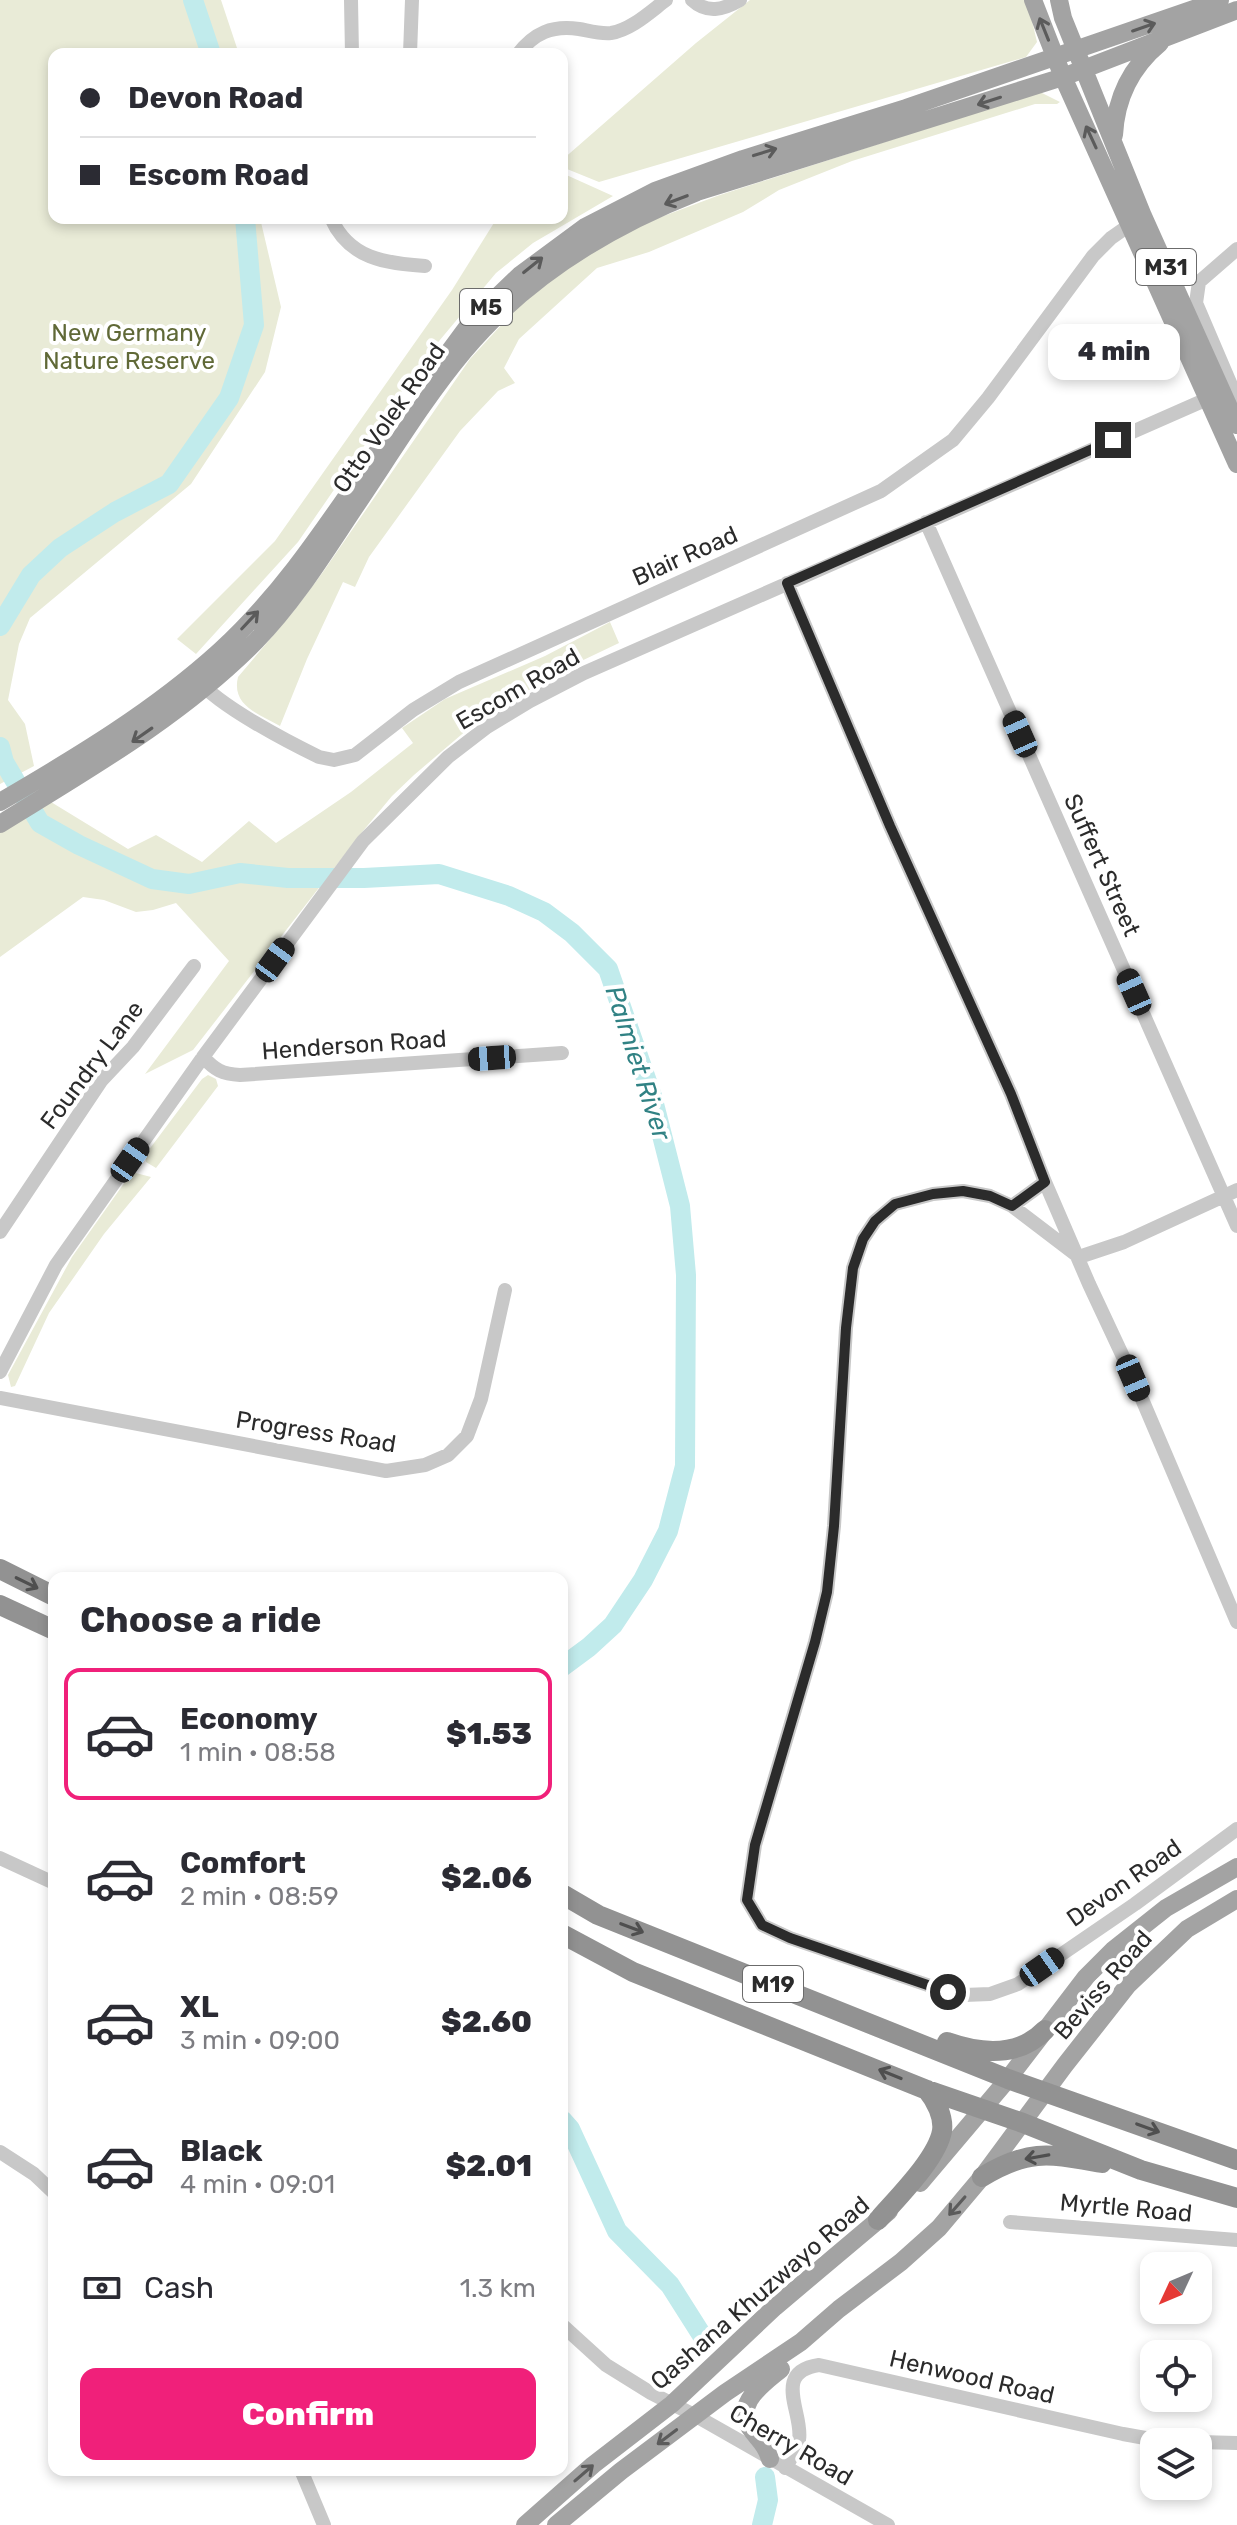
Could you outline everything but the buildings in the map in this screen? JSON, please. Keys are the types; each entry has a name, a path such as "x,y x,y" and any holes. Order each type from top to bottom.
{"highway":[{"path":"0,1569 48,1593"},
{"path":"0,1605 48,1627"},
{"name":"M19","path":"568,1898 598,1915 1008,2079 1237,2160"},
{"name":"M19","path":"568,1937 633,1972 927,2090 1023,2123 1141,2170 1237,2198"},
{"path":"836,2009 985,2052 1025,2045 1045,2030"},
{"path":"878,2220 937,2147 942,2130 941,2119 935,2100 927,2090"},
{"path":"982,2177 1004,2164 1040,2154 1141,2170"}],"main road":[{"name":"M31","path":"1033,0 1063,77 1131,224 1237,425"},
{"name":"M31","path":"1059,0 1063,18 1143,216 1222,397 1235,455"},
{"name":"M5","path":"1055,57 1220,0"},
{"name":"M5","path":"1063,77 1237,10"},
{"path":"1114,141 1115,114 1129,77 1168,36"},
{"name":"Otto Volek Road","path":"199,681 221,650 279,588 471,322 549,252 585,227 655,191 1055,57"},
{"name":"Otto Volek Road","path":"4,810 256,641 292,600 464,351 528,288 577,252 658,207 697,192 1063,77"},
{"name":"Beviss Road","path":"1008,2079 1086,1977 1113,1950 1166,1908 1237,1867"},
{"name":"Beviss Road","path":"1023,2123 1128,1985 1187,1929 1237,1899"},
{"name":"Qashana Khuzwayo Road","path":"525,2525 593,2465 672,2404 775,2307 929,2175 1008,2079"},
{"name":"Qashana Khuzwayo Road","path":"556,2525 621,2471 725,2393 801,2342 910,2254 939,2228 1023,2123"},
{"path":"777,2464 748,2424 745,2407 753,2392 793,2359 801,2342"}],"street":[{"path":"351,0 352,48"},
{"path":"410,48 412,0"},
{"path":"524,48 536,35 553,28 601,33 622,30 666,0"},
{"path":"692,0 706,9 720,9 740,0"},
{"path":"334,224 353,249 374,259 425,266"},
{"name":"Blair Road","path":"199,681 300,748 334,760 355,755 413,710 459,682 881,491 953,440 988,398 1093,256 1131,224"},
{"path":"1222,397 1196,303 1199,282 1237,249"},
{"name":"Escom Road","path":"0,1372 56,1265 203,1057 363,841 448,757 487,727 584,673 926,522 1222,397"},
{"name":"Suffert Street","path":"926,522 1230,1193 1237,1226"},
{"path":"787,583 890,826 1011,1094 1045,1182 1237,1622"},
{"name":"Foundry Lane","path":"0,1232 101,1081 133,1047 194,966"},
{"name":"Henderson Road","path":"203,1057 216,1070 240,1075 562,1053"},
{"path":"1012,1206 1045,1182"},
{"name":"Devon Road","path":"1079,1257 1012,1206 990,1196 963,1191 933,1194 895,1204 875,1221 863,1239 853,1268 846,1328 827,1592 755,1845 747,1900 762,1925 790,1938 948,1992 990,1994 1018,1984 1237,1829"},
{"path":"1079,1257 1124,1242 1230,1193"},
{"name":"Progress Road","path":"0,1398 386,1471 425,1465 448,1455 467,1436 481,1399 505,1290"},
{"path":"0,1858 48,1880"},
{"path":"0,2152 34,2174 48,2187"},
{"name":"Myrtle Road","path":"1010,2222 1237,2240"},
{"path":"568,2330 606,2365 672,2404"},
{"name":"Henwood Road","path":"777,2464 799,2441 792,2385 805,2369 819,2365 1123,2434 1162,2441 1237,2443"},
{"name":"Cherry Road","path":"672,2404 888,2525"},
{"path":"304,2476 324,2525"}],"green space":[{"name":"New Germany Nature Reserve","path":"0,0 221,0 237,48 48,48 48,224 261,224 281,307 265,372 191,484 30,618 19,644 8,700 25,724 34,766 0,784"},
{"path":"750,0 1027,0 1037,42 1026,57 599,182 568,169 568,155"},
{"path":"1040,92 1060,102 1035,104 852,161 779,190 743,212 649,252 597,268 519,339 504,368 515,383 498,391 460,431 369,557 355,587 343,582 280,726 243,702 237,687 238,677 323,572 470,359 516,309 564,270 607,243 653,220 717,196"},
{"path":"568,176 613,196 568,222"},
{"path":"493,224 565,224 533,243 496,273 424,359 298,542 196,654 177,639 275,541 452,290"},
{"path":"610,622 619,643 554,674 468,729 392,796 193,1050 145,1074 229,961 176,903 136,912 104,900 83,897 0,957 0,833 51,802 128,849 156,835 202,862 249,821 276,843 351,792 413,743 402,728 445,699 545,656"},
{"path":"208,1075 216,1079 218,1086 156,1168 146,1162 145,1155"},
{"path":"132,1172 151,1177 104,1234 49,1313 15,1386 11,1387 8,1375 72,1257"}],"waterway":[{"name":"Palmiet River","path":"193,0 209,48"},
{"name":"Palmiet River","path":"0,626 31,575 60,548 115,512 169,484 229,398 254,325 246,224"},
{"name":"Palmiet River","path":"0,747 4,762 40,823 152,879 189,884 240,873 288,878 439,874 509,896 544,912 572,933 608,969 652,1096 680,1206 686,1275 685,1466 668,1531 643,1580 613,1625 568,1663"},
{"name":"Palmiet River","path":"568,2127 617,2231 670,2285 703,2337"},
{"name":"Palmiet River","path":"762,2525 768,2500 765,2477"}],"route":[{"path":"948,1992 790,1938 762,1925 747,1900 755,1845 827,1592 846,1328 853,1268 863,1239 875,1221 895,1204 933,1194 963,1191 990,1196 1012,1206 1045,1182 1011,1094 890,826 787,583 1113,440"}]}
